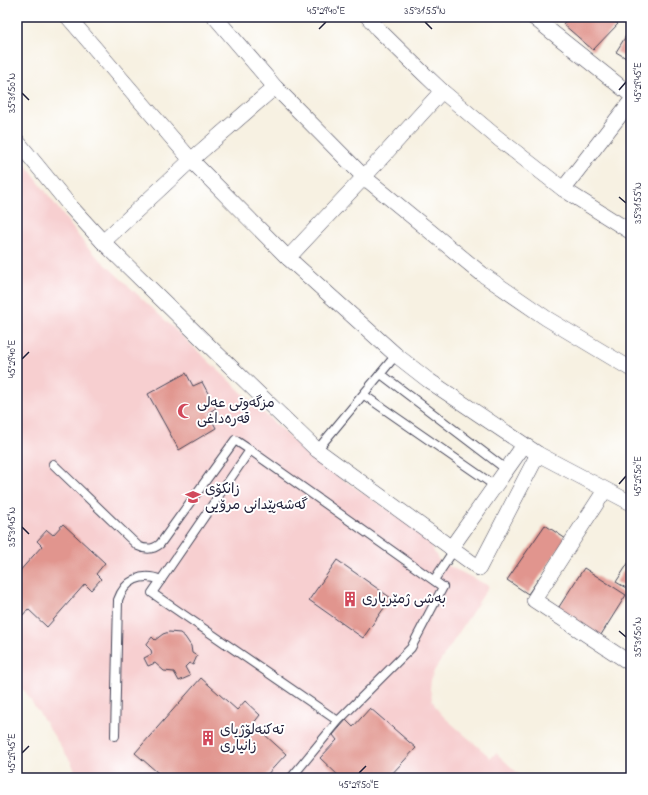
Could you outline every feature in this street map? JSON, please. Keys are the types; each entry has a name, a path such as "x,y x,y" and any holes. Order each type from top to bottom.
{"street":[{"path":"68,17 191,160 288,258 396,355 428,380 538,454 631,503"},
{"path":"215,17 275,87 364,177 482,274 546,318 631,369"},
{"path":"368,17 378,29 442,91 499,139 562,189 631,232"},
{"path":"533,17 631,95"},
{"path":"103,242 191,160 275,87"},
{"path":"288,258 442,91"},
{"path":"562,189 631,101"},
{"path":"17,141 71,207 103,242 317,450 479,568 538,454"},
{"path":"453,549 524,445"},
{"path":"605,490 534,600 630,663 631,662"}],"lane":[{"path":"317,450 396,355"},
{"path":"381,374 507,470"},
{"path":"364,395 495,486"},
{"path":"53,464 138,546 151,549 160,544 235,440 444,587 411,648 338,721 291,778"},
{"path":"250,450 152,593 338,721"},
{"path":"434,580 453,549"},
{"path":"115,736 118,600 128,585 139,577 153,576 161,580"}],"shaded area":[{"name":"زانکۆی گه‌شه‌پێدانی مرۆیی","path":"17,153 86,246 315,461 424,533 439,561 489,586 434,671 430,689 436,708 444,717 491,758 496,753 521,776 519,778 78,778 71,762 24,690 17,683"}],"building":[{"path":"569,17 614,17 612,19 618,24 593,50 563,24"},
{"path":"629,31 631,32 631,61 616,52"},
{"name":"مزگەوتی عەلی قەرەداغی","path":"186,373 193,386 202,382 216,408 208,413 216,428 179,450 148,394"},
{"path":"63,524 105,563 96,574 101,579 91,590 85,584 47,627 28,609 23,615 17,610 17,602 19,601 17,599 17,574 42,546 37,541 47,530 53,535"},
{"path":"545,525 566,539 528,594 507,580"},
{"path":"631,559 631,591 616,582"},
{"name":"بەشی ژمێریاری","path":"337,560 391,598 363,638 309,600"},
{"path":"584,568 626,595 599,638 557,610"},
{"path":"169,632 180,633 185,637 191,646 192,653 197,656 193,665 189,663 185,667 190,676 179,681 174,672 164,671 155,663 148,666 144,658 152,654 151,650 146,645 152,637 155,640 163,634"},
{"name":"ته‌کنه‌لۆژیای زانیاری","path":"201,678 237,710 245,701 260,715 253,724 286,754 264,778 164,778 135,753"},
{"path":"370,708 416,748 388,778 341,778 320,758 337,740 333,735 346,720 353,727"}],"place":[{"name":"مزگەوتی عەلی قەرەداغی","path":"185,411"},
{"name":"زانکۆی گه‌شه‌پێدانی مرۆیی","path":"193,497"},
{"name":"بەشی ژمێریاری","path":"350,599"},
{"name":"ته‌کنه‌لۆژیای زانیاری","path":"208,738"}]}
